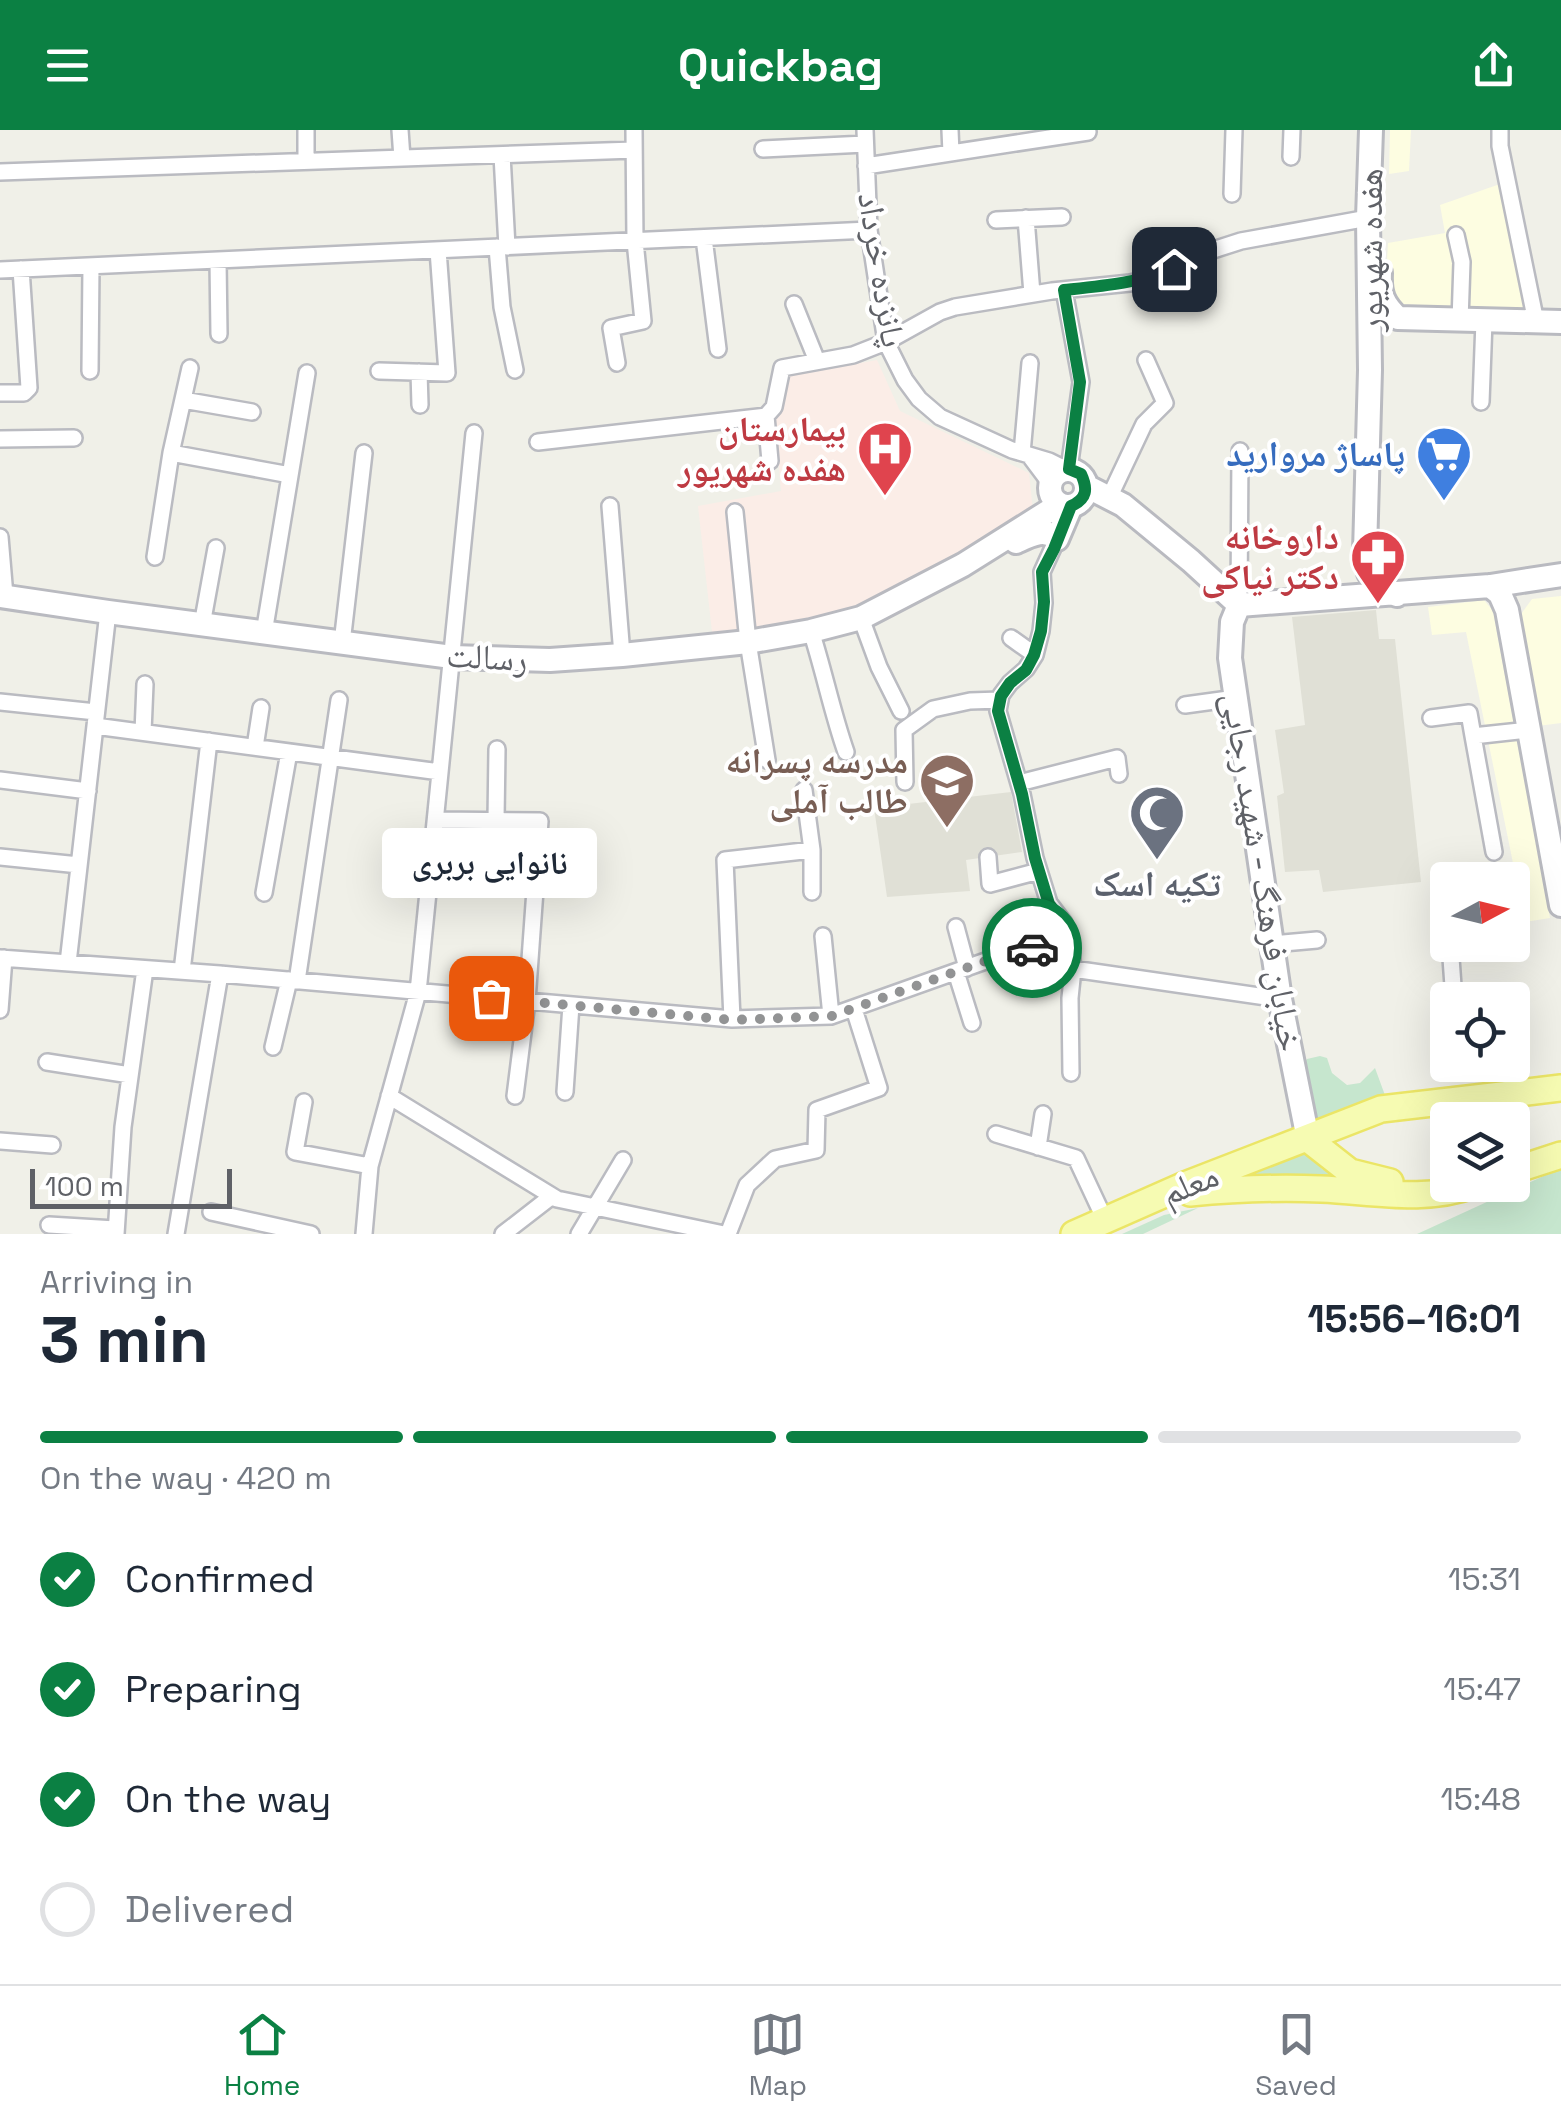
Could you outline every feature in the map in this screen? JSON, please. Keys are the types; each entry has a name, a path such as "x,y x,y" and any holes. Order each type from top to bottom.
{"main road":[{"name":"هفده شهریور","path":"1365,552 1371,130"},
{"name":"هفده شهریور","path":"1370,370 1380,334 1398,318 1386,307 1379,292 1386,130"},
{"path":"1398,318 1561,322"},
{"path":"1063,486 1079,502 1086,486 1123,504 1239,605 1396,595 1561,576"},
{"path":"1057,539 1063,486"},
{"name":"رسالت","path":"2,596 452,657 550,660 748,642 861,618 963,565 1063,486"},
{"name":"رسالت","path":"963,565 984,560 1014,542 1044,532 1057,539"},
{"path":"1365,552 1369,574 1378,589 1396,595"},
{"path":"1333,598 1348,587 1365,552"},
{"path":"1490,586 1500,594 1506,610 1561,905"},
{"path":"1506,610 1515,596 1561,588"},
{"name":"خیابان فرهنگ - شهید رجایی","path":"1239,605 1229,642 1236,698 1280,999 1308,1139"},
{"name":"معلم","path":"1099,1227 1185,1185 1382,1108 1561,1088"},
{"path":"1308,1139 1350,1172 1396,1184 1430,1184"},
{"path":"1530,1165 1561,1154"},
{"name":"معلم","path":"1074,1234 1190,1193 1318,1188 1430,1194"}],"street":[{"path":"306,130 306,162"},
{"path":"400,130 402,158"},
{"path":"617,363 612,328 643,321 635,241 634,130"},
{"path":"950,130 951,153"},
{"path":"1232,194 1234,130"},
{"path":"1291,156 1292,130"},
{"path":"1500,130 1536,322"},
{"path":"866,166 1088,132"},
{"path":"762,149 865,137"},
{"name":"پانزده خرداد","path":"865,137 869,230 886,342 905,380 940,417 1025,454 1049,460 1063,486"},
{"path":"0,172 634,150"},
{"path":"502,155 502,307 515,370"},
{"path":"996,220 1062,217"},
{"path":"1026,218 1032,294"},
{"path":"538,442 766,416 774,407 782,368 853,355 940,312 1032,294 1130,283 1152,278 1240,241 1368,218"},
{"path":"0,270 869,230"},
{"path":"1456,234 1472,321 1481,402"},
{"path":"704,238 718,349"},
{"path":"378,371 447,373 438,250"},
{"path":"218,260 219,334"},
{"path":"90,371 91,266"},
{"path":"0,393 24,393 29,388 21,270"},
{"path":"1063,486 1080,382 1064,290"},
{"path":"794,304 817,361"},
{"path":"1109,498 1144,424 1165,403 1146,360"},
{"path":"1025,454 1030,362"},
{"path":"155,556 171,453 190,368"},
{"path":"419,372 420,405"},
{"path":"264,633 308,373"},
{"path":"183,400 252,412"},
{"path":"766,416 770,461"},
{"path":"364,1234 370,1166 418,992 474,433"},
{"path":"0,439 74,438"},
{"path":"1239,605 1240,451"},
{"path":"171,453 290,475"},
{"path":"342,643 364,453"},
{"path":"610,506 622,654"},
{"path":"736,512 748,642 766,760"},
{"path":"0,537 2,596"},
{"path":"1057,539 1042,572 1044,602 1034,655 1026,670 1010,683 998,711 1049,904 1064,923 1070,940 1074,969 1070,998 1071,1073"},
{"path":"202,625 216,548"},
{"path":"68,963 108,612"},
{"path":"861,618 901,711"},
{"path":"811,631 825,674 830,708 846,752"},
{"path":"1011,638 1034,655"},
{"path":"142,732 144,684"},
{"path":"1185,705 1236,698"},
{"path":"273,1047 293,980 339,700"},
{"path":"905,782 904,730 933,709 970,701 1000,700"},
{"path":"0,702 96,719 142,732 440,772"},
{"path":"255,748 260,708"},
{"path":"1431,718 1469,713 1494,852"},
{"path":"1473,736 1528,730"},
{"path":"182,971 209,741"},
{"path":"496,820 497,749"},
{"path":"264,893 289,752"},
{"path":"1019,783 1117,758 1119,774"},
{"path":"0,780 88,791"},
{"path":"804,790 812,850 812,892"},
{"path":"436,820 540,821 527,1002 515,1096"},
{"path":"732,1020 725,860 812,850"},
{"path":"988,856 990,884 1039,871"},
{"path":"0,857 79,865"},
{"path":"956,928 972,1023"},
{"path":"823,936 832,1016"},
{"path":"0,1010 2,958 732,1020 832,1016 1040,945 1070,940"},
{"path":"1272,944 1317,940"},
{"path":"49,1225 116,1232 123,1127 145,968"},
{"path":"1074,969 1280,999"},
{"path":"176,1234 220,974"},
{"path":"565,1092 571,1005"},
{"path":"389,1096 557,1199 726,1234 747,1185 775,1159 816,1150 817,1110 879,1088 854,1009"},
{"path":"47,1062 130,1075"},
{"path":"304,1102 294,1152 370,1166"},
{"path":"1038,1147 1043,1114"},
{"path":"996,1134 1076,1158 1099,1227"},
{"path":"0,1141 52,1145"},
{"path":"579,1234 623,1160"},
{"path":"503,1234 552,1196"},
{"path":"212,1212 254,1228 311,1234"}],"shaded area":[{"path":"1390,130 1411,130 1409,171 1389,174"},
{"path":"1500,184 1526,310 1393,304 1385,295 1388,243 1445,233 1440,205"},
{"name":"بیمارستان هفده شهریور","path":"877,360 900,411 1029,473 1034,520 846,617 712,632 698,506 781,491 775,422 789,376"},
{"path":"1561,596 1561,723 1537,726 1519,617 1532,599"},
{"path":"1484,600 1493,611 1550,918 1530,921 1530,862 1513,862 1466,632 1432,635 1428,607"},
{"path":"1376,610 1379,639 1395,639 1421,882 1323,892 1319,870 1285,872 1277,796 1284,793 1275,730 1305,725 1292,617"},
{"name":"مدرسه پسرانه طالب آملی","path":"1011,792 1022,852 966,860 970,891 887,897 874,808"},
{"path":"1327,1058 1332,1073 1347,1085 1360,1083 1375,1068 1386,1098 1314,1129 1302,1065 1307,1059"},
{"path":"1306,1150 1322,1169 1344,1181 1204,1184"},
{"path":"1561,1168 1561,1234 1417,1234 1487,1202 1530,1202 1530,1182"},
{"path":"1198,1208 1143,1234 1122,1234 1164,1215"}],"way so far":[{"path":"491,998 732,1020 832,1016 1032,948"}],"place":[{"name":"بیمارستان هفده شهریور","path":"885,498"},
{"name":"پاساژ مروارید","path":"1444,503"},
{"name":"داروخانه دکتر نیاکی","path":"1378,606"},
{"name":"مدرسه پسرانه طالب آملی","path":"947,830"},
{"name":"تکیه اسک","path":"1157,862"},
{"name":"نانوایی بربری","path":"491,998"}],"route":[{"path":"1032,948 1070,940 1064,923 1049,904 998,711 1001,696 1026,670 1034,655 1044,602 1042,572 1071,506 1085,495 1081,474 1069,469 1080,382 1064,290 1130,283 1174,269"}]}
